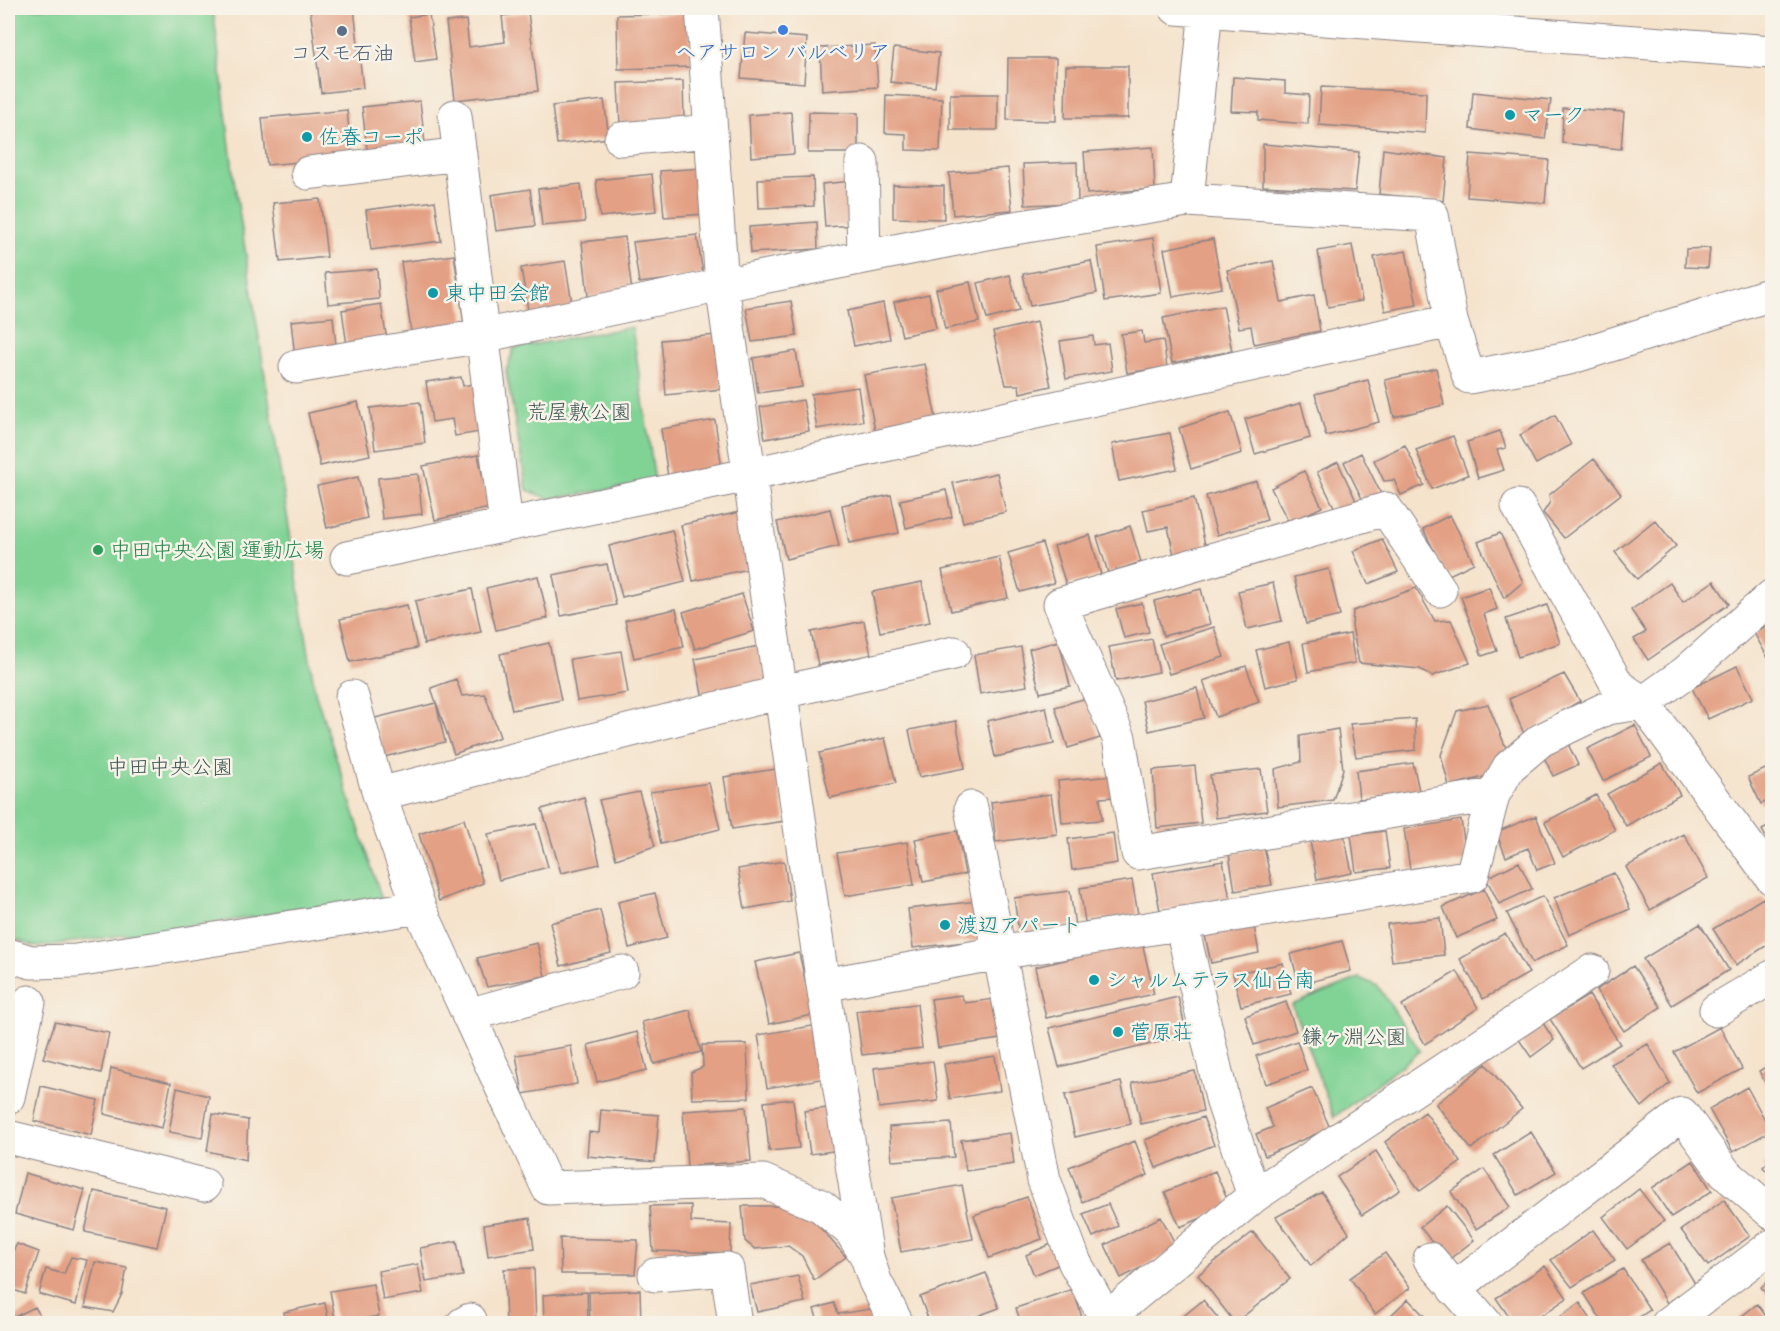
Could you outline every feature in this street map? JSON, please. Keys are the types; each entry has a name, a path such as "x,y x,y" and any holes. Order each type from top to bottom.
{"street":[{"path":"702,8 722,285 823,985 867,1257 875,1281 897,1323"},
{"path":"1187,200 1196,8 1773,52"},
{"path":"455,116 506,525"},
{"path":"621,139 711,130"},
{"path":"308,173 460,154"},
{"path":"862,162 864,256"},
{"path":"296,367 482,336 864,256 1002,230 1187,200 1432,215 1451,321 1469,377 1569,358 1773,294"},
{"path":"347,558 748,475 1451,321"},
{"path":"1518,506 1618,686 1643,703 1773,878"},
{"path":"1440,590 1386,509 1060,604 1119,738 1138,853 1493,795"},
{"path":"823,985 999,952 1472,876 1493,795 1509,767 1541,740 1606,708 1643,703 1685,674 1773,596"},
{"path":"379,794 782,692 954,654"},
{"path":"352,698 379,794 419,907 548,1188 763,1181 821,1206 851,1231 867,1257"},
{"path":"971,808 1044,1180 1075,1263 1103,1321 1254,1196 1592,971"},
{"path":"8,955 31,962 76,961 419,907"},
{"path":"1181,923 1223,1102 1254,1196"},
{"path":"468,1015 622,972"},
{"path":"1716,1010 1773,977"},
{"path":"8,1097 29,1002"},
{"path":"1454,1289 1683,1114 1725,1173 1773,1213"},
{"path":"8,1137 204,1185"},
{"path":"1677,1321 1773,1246"},
{"path":"1430,1259 1486,1323"},
{"path":"655,1275 727,1269 735,1323"},
{"path":"463,1323 470,1320 471,1323"}],"green space":[{"name":"中田中央公園","path":"8,8 213,8 234,179 315,692 382,900 36,947 8,937"},
{"name":"荒屋敷公園","path":"632,327 655,482 550,499 527,490 506,371 514,348"},
{"name":"鎌ヶ淵公園","path":"1359,978 1378,986 1420,1051 1334,1117 1292,1005"}],"building":[{"path":"310,8 354,8 363,88 321,93"},
{"path":"528,12 538,91 455,100 446,22 466,20 469,47 505,42 502,16"},
{"path":"690,13 691,67 618,69 617,15"},
{"path":"429,14 436,59 415,62 409,17"},
{"path":"745,33 807,38 804,83 741,78"},
{"path":"875,45 878,87 822,91 820,48"},
{"path":"894,48 939,53 935,87 890,82"},
{"path":"1008,58 1056,58 1056,121 1007,120"},
{"path":"1066,66 1128,66 1128,118 1065,118"},
{"path":"1233,77 1285,81 1285,93 1309,95 1308,124 1258,120 1258,112 1231,111"},
{"path":"683,81 684,121 620,124 618,83"},
{"path":"1321,87 1426,92 1425,133 1319,125"},
{"name":"マーク","path":"1473,92 1551,100 1545,139 1470,129"},
{"path":"950,94 998,94 998,130 950,130"},
{"path":"886,95 942,98 940,151 906,150 906,134 885,133"},
{"path":"604,100 609,138 557,144 552,106"},
{"path":"420,101 425,143 367,149 362,107"},
{"path":"1563,108 1624,112 1621,149 1562,143"},
{"name":"佐春コーポ","path":"347,110 352,157 267,165 262,118"},
{"path":"791,112 794,154 751,157 749,115"},
{"path":"809,112 858,113 858,153 808,153"},
{"path":"1263,144 1359,152 1355,191 1263,186"},
{"path":"1153,147 1155,189 1087,194 1084,152"},
{"path":"1383,149 1447,158 1443,201 1379,194"},
{"path":"1470,154 1549,160 1545,203 1467,197"},
{"path":"1077,162 1078,203 1025,205 1023,164"},
{"path":"703,168 706,214 664,217 660,171"},
{"path":"1008,168 1012,210 953,215 949,173"},
{"path":"652,174 656,211 600,217 596,180"},
{"path":"813,177 814,206 759,208 758,179"},
{"path":"853,181 856,225 825,227 822,184"},
{"path":"581,184 585,222 542,226 538,189"},
{"path":"893,185 944,186 944,219 893,218"},
{"path":"530,189 535,226 496,231 491,195"},
{"path":"320,199 327,257 280,262 273,203"},
{"path":"435,201 441,241 371,250 366,210"},
{"path":"817,222 818,249 751,253 749,227"},
{"path":"697,235 703,275 639,283 633,242"},
{"path":"625,237 632,292 588,297 582,242"},
{"path":"1153,238 1161,293 1105,301 1097,247"},
{"path":"1213,239 1222,288 1173,297 1164,249"},
{"path":"1352,245 1362,301 1328,307 1318,251"},
{"path":"1710,248 1708,268 1685,267 1686,249"},
{"path":"1406,251 1417,305 1385,311 1374,257"},
{"name":"東中田会館","path":"454,255 464,324 411,331 401,262"},
{"path":"565,261 573,309 529,316 521,268"},
{"path":"1091,261 1097,293 1030,306 1023,274"},
{"path":"1273,261 1281,302 1314,295 1320,331 1254,344 1251,326 1239,328 1227,270"},
{"path":"377,269 379,299 328,304 325,273"},
{"path":"1010,275 1019,311 987,319 978,283"},
{"path":"970,282 979,322 945,329 936,289"},
{"path":"929,294 936,328 902,336 894,302"},
{"path":"791,301 797,336 752,342 746,308"},
{"path":"883,303 890,339 854,346 847,311"},
{"path":"381,304 387,340 347,346 342,310"},
{"path":"1223,306 1232,351 1172,363 1163,318"},
{"path":"333,317 337,354 295,358 291,321"},
{"path":"1037,322 1051,386 1020,393 1019,385 1006,385 993,332"},
{"path":"1142,331 1144,343 1163,340 1167,367 1127,373 1121,334"},
{"path":"717,335 722,389 666,395 661,340"},
{"path":"1093,336 1094,345 1108,343 1112,371 1066,379 1060,341"},
{"path":"796,351 802,387 758,393 753,358"},
{"path":"925,364 936,418 875,430 864,375"},
{"path":"1436,368 1444,405 1394,417 1385,380"},
{"path":"461,377 463,386 479,383 487,431 455,436 452,419 432,422 426,382"},
{"path":"1368,380 1379,422 1326,436 1315,394"},
{"path":"858,387 863,421 817,429 811,394"},
{"path":"803,400 809,431 765,439 760,407"},
{"path":"358,402 370,455 320,466 308,413"},
{"path":"420,402 425,443 375,450 370,408"},
{"path":"1301,403 1310,438 1255,454 1245,419"},
{"path":"1230,412 1242,453 1191,469 1179,428"},
{"path":"1555,415 1571,445 1536,464 1520,435"},
{"path":"715,420 722,469 668,477 661,429"},
{"path":"1500,431 1506,448 1497,450 1504,470 1478,478 1467,442"},
{"path":"1170,433 1177,469 1119,481 1112,444"},
{"path":"1453,436 1468,475 1432,489 1416,450"},
{"path":"1405,445 1424,485 1401,495 1394,480 1384,481 1374,460"},
{"path":"1361,453 1383,498 1366,507 1344,462"},
{"path":"478,455 490,508 435,520 423,466"},
{"path":"1594,459 1621,494 1564,538 1543,513 1550,502 1549,495"},
{"path":"1338,462 1357,503 1337,513 1317,472"},
{"path":"1304,471 1322,507 1289,523 1271,488"},
{"path":"997,473 1006,512 963,522 953,483"},
{"path":"418,474 422,514 382,519 378,478"},
{"path":"358,477 367,518 327,528 317,486"},
{"path":"1256,481 1267,520 1217,535 1206,496"},
{"path":"946,490 952,517 906,528 900,500"},
{"path":"891,495 899,533 849,543 842,505"},
{"path":"1194,498 1207,553 1175,560 1168,527 1148,531 1143,510"},
{"path":"830,509 839,546 786,559 777,522"},
{"path":"740,512 753,568 693,581 681,525"},
{"path":"1450,515 1474,563 1447,576 1423,529"},
{"path":"1655,520 1676,546 1637,579 1615,552"},
{"path":"1130,526 1141,562 1108,573 1097,537"},
{"path":"672,530 685,582 622,597 609,546"},
{"path":"1500,533 1523,582 1504,598 1478,542"},
{"path":"1090,535 1101,575 1066,585 1054,546"},
{"path":"1382,539 1398,572 1368,584 1353,551"},
{"path":"1042,543 1054,583 1020,592 1008,553"},
{"path":"999,557 1008,598 951,611 942,570"},
{"path":"607,564 616,605 561,616 553,575"},
{"path":"1329,569 1340,616 1306,624 1294,577"},
{"path":"538,576 548,618 496,630 486,588"},
{"path":"1714,581 1729,604 1648,660 1634,639 1646,632 1631,610 1670,583 1683,602"},
{"path":"922,582 930,622 880,632 872,592"},
{"path":"1273,583 1282,621 1247,629 1238,591"},
{"path":"1489,587 1497,609 1484,614 1497,651 1482,656 1461,597"},
{"path":"1416,588 1435,621 1451,620 1470,663 1432,676 1420,669 1359,663 1352,626 1353,611"},
{"path":"472,589 481,632 424,644 415,601"},
{"path":"1201,589 1210,624 1163,636 1154,601"},
{"path":"742,594 754,631 695,649 683,612"},
{"path":"1142,603 1149,632 1124,638 1116,609"},
{"path":"407,605 417,648 350,662 340,619"},
{"path":"1547,605 1560,643 1518,657 1506,619"},
{"path":"676,609 684,647 634,658 625,620"},
{"path":"864,621 871,655 818,665 811,632"},
{"path":"1772,622 1772,665 1754,633"},
{"path":"1214,627 1224,657 1169,674 1159,644"},
{"path":"1350,634 1355,663 1308,672 1303,643"},
{"path":"1152,639 1159,672 1116,681 1109,647"},
{"path":"1059,641 1070,686 1040,693 1029,649"},
{"path":"1289,642 1298,679 1265,687 1256,650"},
{"path":"549,643 561,700 512,710 500,654"},
{"path":"759,646 768,686 703,699 695,659"},
{"path":"1021,647 1027,686 980,694 974,655"},
{"path":"621,651 628,693 577,701 570,659"},
{"path":"1246,666 1259,702 1216,717 1203,681"},
{"path":"1737,666 1753,698 1708,719 1692,688"},
{"path":"1564,674 1580,701 1524,734 1509,699"},
{"path":"456,679 462,696 485,694 500,737 454,754 431,688"},
{"path":"1197,688 1204,718 1149,731 1142,701"},
{"path":"1087,698 1100,738 1068,748 1055,707"},
{"path":"436,703 445,742 384,757 375,718"},
{"path":"1488,704 1506,748 1495,774 1449,786 1441,755 1457,711"},
{"path":"1046,707 1054,744 995,757 987,721"},
{"path":"1415,719 1416,750 1356,757 1350,724"},
{"path":"956,721 965,768 919,777 909,730"},
{"path":"1635,725 1651,757 1603,781 1587,749"},
{"path":"1338,729 1343,769 1333,800 1278,807 1275,769 1301,762 1300,736"},
{"path":"885,738 896,783 830,798 819,753"},
{"path":"1567,742 1578,765 1553,776 1542,753"},
{"path":"1413,763 1420,795 1359,799 1356,771"},
{"path":"1662,763 1680,795 1626,826 1607,794"},
{"path":"1195,766 1201,823 1157,828 1153,770"},
{"path":"1772,766 1772,799 1761,804 1748,777"},
{"path":"776,769 785,821 732,829 724,777"},
{"path":"1261,769 1267,811 1216,818 1210,775"},
{"path":"1112,776 1114,797 1100,798 1102,820 1062,823 1058,781"},
{"path":"709,783 720,829 661,844 650,792"},
{"path":"639,792 655,846 616,859 599,800"},
{"path":"1051,794 1057,834 996,842 991,802"},
{"path":"1596,795 1615,830 1563,857 1545,822"},
{"path":"584,797 600,864 561,873 542,809"},
{"path":"1536,816 1555,863 1537,870 1528,848 1506,857 1496,832"},
{"path":"464,819 483,883 439,901 419,834"},
{"path":"1461,820 1467,861 1410,869 1404,829"},
{"path":"536,824 548,867 499,880 488,834"},
{"path":"1772,824 1772,848 1762,830"},
{"path":"957,831 965,874 923,882 915,839"},
{"path":"1385,831 1390,868 1356,872 1351,835"},
{"path":"1113,833 1117,863 1072,870 1068,839"},
{"path":"1344,834 1352,873 1317,880 1310,841"},
{"path":"1684,834 1708,878 1650,910 1626,867"},
{"path":"907,842 914,885 845,896 837,853"},
{"path":"1264,847 1272,885 1235,891 1229,854"},
{"path":"784,861 790,901 745,909 738,869"},
{"path":"1223,861 1230,899 1160,911 1153,873"},
{"path":"1519,862 1532,889 1499,904 1486,878"},
{"path":"1614,873 1630,909 1569,935 1554,898"},
{"path":"1132,880 1138,914 1085,922 1080,888"},
{"path":"1484,889 1497,920 1456,938 1443,907"},
{"path":"1070,891 1075,926 1019,933 1014,898"},
{"path":"655,893 667,938 629,948 618,902"},
{"path":"1543,896 1568,945 1532,963 1507,913"},
{"path":"1763,898 1772,913 1772,942 1736,965 1713,929"},
{"name":"渡辺アパート","path":"978,901 983,940 913,948 908,909"},
{"path":"600,910 611,953 561,966 550,923"},
{"path":"1440,918 1444,955 1392,961 1387,924"},
{"path":"1253,921 1259,953 1211,963 1204,931"},
{"path":"1700,924 1729,970 1672,1005 1643,959"},
{"path":"1505,933 1529,973 1483,999 1460,959"},
{"path":"1342,941 1351,971 1299,985 1291,954"},
{"name":"シャルムテラス仙台南","path":"1142,942 1154,994 1046,1018 1035,967"},
{"path":"537,943 545,976 487,987 477,958"},
{"path":"799,953 813,1015 769,1024 755,962"},
{"path":"1283,963 1291,994 1241,1006 1233,974"},
{"path":"1633,966 1661,1007 1624,1031 1596,990"},
{"path":"1457,971 1478,1008 1425,1044 1402,1005"},
{"path":"961,995 965,1003 995,999 1000,1039 938,1048 931,999"},
{"path":"1589,995 1620,1044 1581,1068 1550,1019"},
{"name":"菅原荘","path":"1178,997 1187,1035 1059,1067 1049,1028"},
{"path":"1286,1002 1296,1031 1254,1045 1245,1016"},
{"path":"917,1004 922,1048 862,1055 856,1011"},
{"path":"690,1010 701,1052 654,1064 642,1022"},
{"path":"1539,1017 1554,1040 1531,1057 1515,1034"},
{"path":"55,1022 109,1033 101,1073 43,1058"},
{"path":"818,1025 827,1078 767,1088 758,1035"},
{"path":"1720,1027 1742,1069 1697,1093 1674,1052"},
{"path":"637,1032 647,1070 597,1082 588,1045"},
{"path":"1297,1041 1307,1070 1266,1084 1256,1056"},
{"path":"747,1044 749,1098 692,1099 691,1072 703,1067 702,1045"},
{"path":"1648,1044 1670,1083 1642,1107 1611,1064"},
{"path":"571,1046 577,1084 523,1094 516,1055"},
{"path":"995,1056 1000,1091 950,1099 944,1064"},
{"path":"933,1061 938,1101 879,1108 874,1068"},
{"path":"1772,1063 1772,1095 1759,1071"},
{"path":"1486,1064 1522,1109 1471,1149 1436,1104"},
{"path":"111,1068 171,1083 162,1128 104,1114"},
{"path":"1195,1071 1203,1111 1141,1124 1132,1083"},
{"path":"1121,1082 1131,1124 1075,1137 1065,1095"},
{"path":"41,1086 98,1100 91,1135 34,1121"},
{"path":"1747,1087 1771,1131 1733,1152 1709,1109"},
{"path":"177,1088 209,1096 202,1138 169,1132"},
{"path":"1312,1088 1330,1128 1265,1156 1256,1134 1273,1127 1265,1108"},
{"path":"793,1099 799,1148 769,1151 764,1102"},
{"path":"746,1107 751,1161 687,1166 683,1111"},
{"path":"835,1107 841,1150 810,1154 804,1111"},
{"path":"601,1110 659,1115 655,1162 587,1156 589,1132 599,1133"},
{"path":"1425,1112 1461,1162 1420,1191 1385,1142"},
{"path":"213,1114 248,1120 246,1160 207,1151"},
{"path":"1203,1117 1214,1145 1156,1168 1145,1140"},
{"path":"951,1123 954,1157 892,1161 889,1127"},
{"path":"1531,1132 1556,1172 1518,1195 1494,1155"},
{"path":"1010,1133 1014,1164 966,1171 961,1140"},
{"path":"1135,1141 1148,1175 1082,1202 1069,1167"},
{"path":"1376,1151 1400,1190 1362,1215 1337,1177"},
{"path":"1772,1158 1772,1177 1763,1167"},
{"path":"1693,1161 1712,1191 1671,1217 1652,1188"},
{"path":"1484,1169 1510,1207 1476,1229 1451,1192"},
{"path":"1215,1171 1230,1206 1180,1227 1165,1192"},
{"path":"25,1173 85,1190 74,1230 15,1214"},
{"path":"962,1185 973,1239 901,1252 891,1198"},
{"path":"1639,1189 1664,1221 1627,1249 1603,1217"},
{"path":"94,1191 166,1207 157,1247 85,1232"},
{"path":"1322,1192 1349,1233 1311,1266 1276,1217"},
{"path":"1027,1197 1042,1239 989,1258 974,1215"},
{"path":"1724,1200 1750,1236 1708,1266 1681,1230"},
{"path":"1108,1204 1118,1226 1093,1237 1083,1214"},
{"path":"691,1205 691,1222 731,1224 730,1253 653,1251 650,1206"},
{"path":"742,1206 779,1206 814,1221 846,1257 814,1280 802,1256 788,1246 755,1249 745,1241"},
{"path":"1447,1206 1474,1240 1447,1261 1420,1227"},
{"path":"1161,1217 1178,1249 1121,1278 1105,1245"},
{"path":"530,1218 534,1249 488,1256 484,1225"},
{"path":"1593,1230 1615,1260 1572,1287 1551,1260"},
{"path":"1253,1232 1290,1279 1235,1323 1198,1275"},
{"path":"560,1238 638,1240 635,1274 561,1274"},
{"path":"457,1241 463,1276 426,1282 420,1248"},
{"path":"1670,1243 1696,1285 1667,1303 1641,1260"},
{"path":"17,1244 39,1252 25,1294 8,1288 8,1260"},
{"path":"1051,1244 1060,1264 1034,1275 1026,1255"},
{"path":"1385,1253 1410,1288 1375,1314 1350,1278"},
{"path":"71,1257 87,1260 76,1305 39,1294 46,1269 64,1274"},
{"path":"95,1262 127,1268 122,1294 113,1312 85,1307"},
{"path":"418,1264 423,1293 383,1300 378,1271"},
{"path":"1545,1266 1567,1298 1529,1324 1514,1324 1496,1298"},
{"path":"534,1268 536,1324 506,1324 504,1269"},
{"path":"1623,1269 1650,1310 1629,1324 1604,1324 1584,1293"},
{"path":"986,1273 999,1308 956,1324 930,1324 920,1297"},
{"path":"798,1276 805,1302 757,1312 750,1285"},
{"path":"1772,1278 1772,1301 1761,1287"},
{"path":"373,1284 379,1316 336,1324 330,1291"},
{"path":"1073,1289 1084,1324 1021,1324 1016,1308"},
{"path":"640,1290 641,1324 590,1324 589,1292"},
{"path":"587,1292 588,1324 544,1324 543,1295"},
{"path":"1408,1299 1432,1324 1390,1324 1387,1319"},
{"path":"1203,1300 1223,1324 1174,1324"},
{"path":"325,1303 329,1324 286,1324 284,1312"},
{"path":"834,1303 838,1314 877,1308 881,1324 819,1324 814,1309"},
{"path":"1580,1303 1594,1324 1550,1324"},
{"path":"1757,1304 1772,1324 1732,1324"},
{"path":"35,1307 45,1324 8,1324 8,1320"}],"place":[{"name":"ヘアサロン バルべリア","path":"783,30"},
{"name":"コスモ石油","path":"342,31"},
{"name":"マーク","path":"1510,115"},
{"name":"佐春コーポ","path":"307,137"},
{"name":"東中田会館","path":"433,293"},
{"name":"中田中央公園 運動広場","path":"98,550"},
{"name":"渡辺アパート","path":"945,925"},
{"name":"シャルムテラス仙台南","path":"1094,980"},
{"name":"菅原荘","path":"1118,1032"}]}
